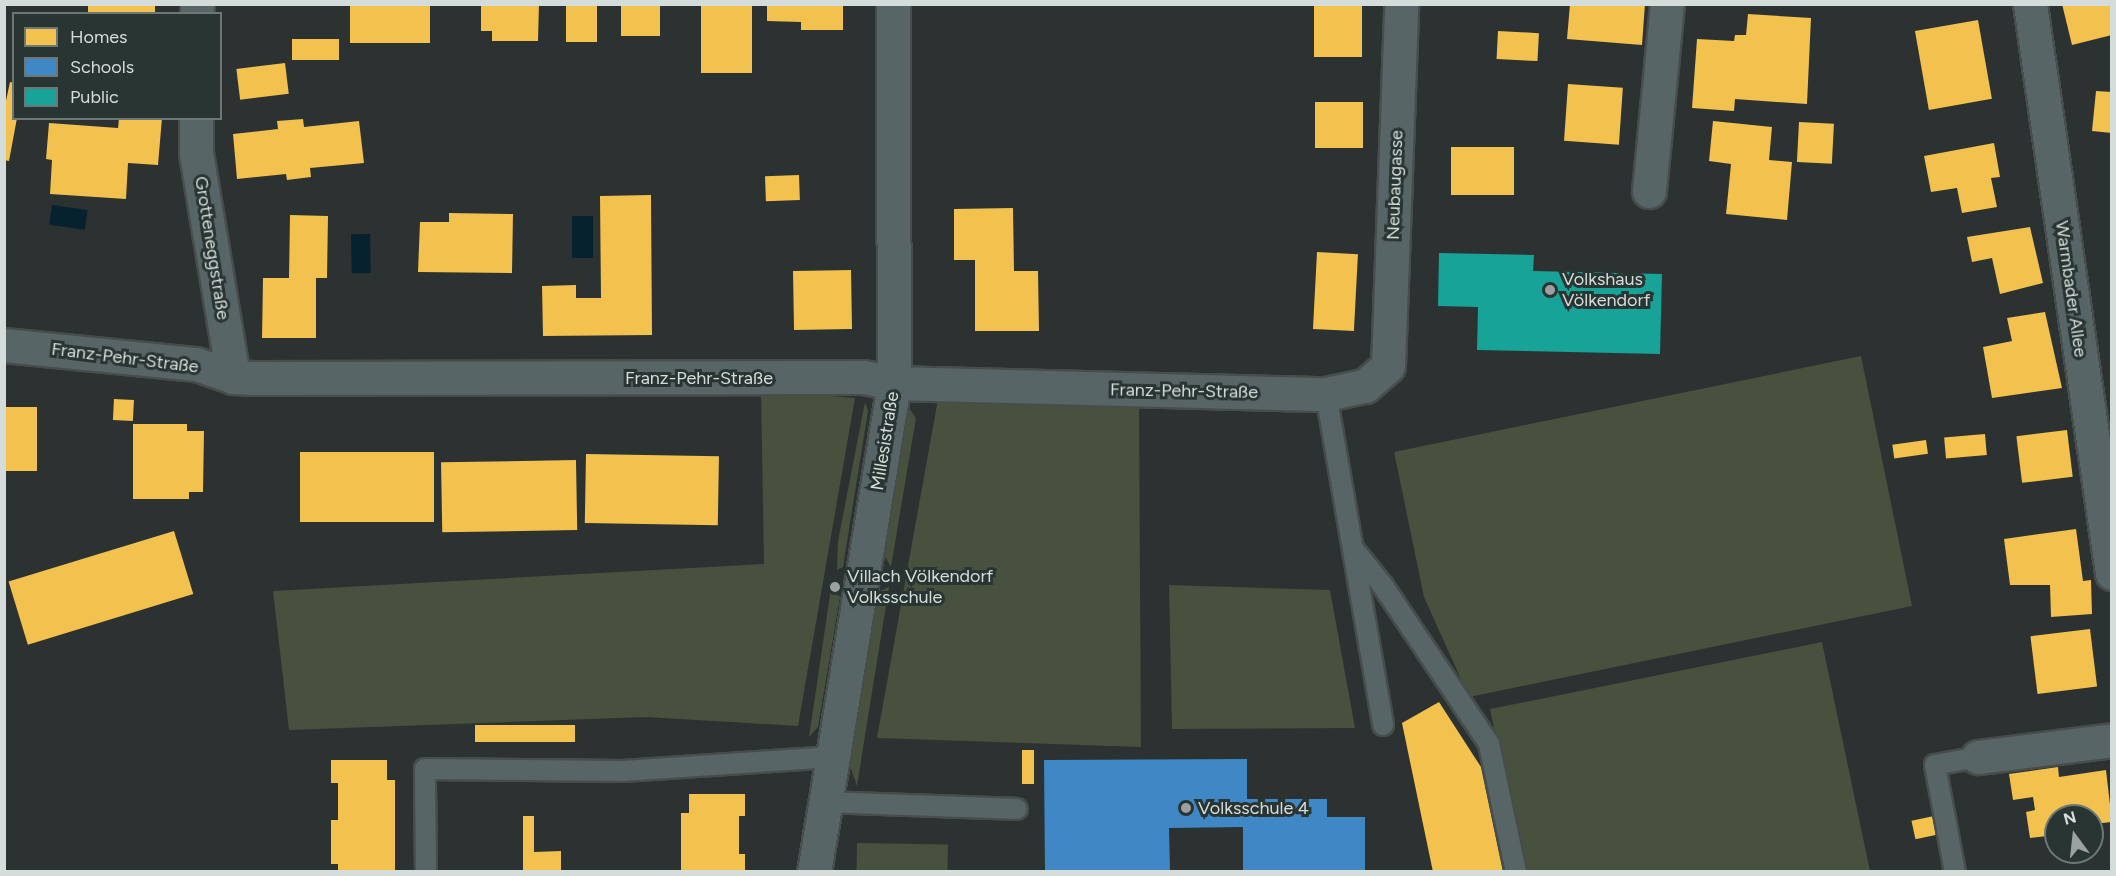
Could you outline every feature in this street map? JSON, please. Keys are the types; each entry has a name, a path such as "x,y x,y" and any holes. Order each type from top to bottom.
{"street":[{"name":"Millesistraße","path":"814,872 894,383 893,4"},
{"name":"Neubaugasse","path":"1388,366 1401,4"},
{"path":"1648,191 1667,4"},
{"name":"Warmbader Allee","path":"2030,4 2112,573"},
{"name":"Grotteneggstraße","path":"196,120 196,153 233,377"},
{"name":"Franz-Pehr-Straße","path":"4,345 196,364 233,377 863,377 894,383 1326,394 1365,386 1388,366"},
{"path":"1978,757 2112,740"}],"lane":[{"path":"1326,394 1355,551 1383,724"},
{"path":"1355,551 1490,744 1515,872"},
{"path":"426,872 425,769 622,771 833,757"},
{"path":"1955,872 1935,765 1978,757"},
{"path":"826,802 1017,809"}],"green space":[{"path":"1861,356 1912,606 1469,697 1424,597 1394,452"},
{"path":"761,391 855,398 798,726 646,717 289,730 273,591 764,564"},
{"path":"938,399 1134,400 1139,408 1141,747 877,738"},
{"path":"865,402 868,411 843,567 837,570 838,541"},
{"path":"909,408 916,418 891,567 885,557 904,438 897,425 904,409"},
{"path":"1169,585 1330,590 1355,728 1172,729"},
{"path":"889,587 857,786 850,766 877,600 880,591"},
{"path":"831,588 840,597 818,727 809,737"},
{"path":"1822,642 1870,871 1524,871 1490,709"},
{"path":"857,843 948,845 948,872 857,871"}],"water":[{"path":"52,205 88,210 85,230 49,225"},
{"path":"572,216 593,216 593,258 572,258"},
{"path":"351,234 370,234 371,273 352,273"}],"building: Homes":[{"path":"88,4 155,4 155,12 88,12"},
{"path":"350,4 430,4 430,43 350,43"},
{"path":"481,4 539,4 538,41 492,41 492,31 481,31"},
{"path":"566,4 597,4 597,42 566,42"},
{"path":"701,4 752,4 752,73 701,73"},
{"path":"767,4 843,4 843,30 801,30 801,22 767,21"},
{"path":"1314,4 1362,4 1362,57 1314,57"},
{"path":"1570,4 1645,4 1642,45 1567,39"},
{"path":"2062,4 2112,4 2112,35 2072,45"},
{"path":"621,5 660,5 660,36 621,36"},
{"path":"1748,14 1811,18 1807,104 1735,99 1734,111 1692,108 1697,39 1734,41 1735,35 1746,35"},
{"path":"1978,20 1992,99 1929,110 1915,31"},
{"path":"1498,31 1539,33 1537,61 1497,59"},
{"path":"292,39 339,39 339,60 292,60"},
{"path":"285,63 289,94 240,100 236,69"},
{"path":"10,82 12,82 12,120 17,120 9,161 4,160 4,110"},
{"path":"1568,84 1623,88 1619,145 1564,141"},
{"path":"2096,91 2112,92 2112,133 2092,131"},
{"path":"1315,102 1363,102 1363,148 1315,148"},
{"path":"303,119 304,127 359,121 364,163 310,168 311,177 287,180 286,174 237,179 233,134 278,129 277,121"},
{"path":"119,120 162,120 158,165 128,163 126,199 50,194 52,160 46,159 49,123 118,128"},
{"path":"1713,121 1772,127 1769,160 1792,162 1787,220 1726,214 1731,164 1709,161"},
{"path":"1799,122 1834,124 1832,164 1797,162"},
{"path":"1994,143 2000,177 1991,178 1997,207 1962,213 1957,188 1931,192 1924,156"},
{"path":"1451,147 1514,147 1514,195 1451,195"},
{"path":"799,175 800,200 766,201 765,176"},
{"path":"651,195 652,335 543,336 542,286 576,285 576,298 601,298 600,196"},
{"path":"1013,208 1014,271 1038,271 1039,331 975,331 975,260 954,260 954,209"},
{"path":"449,213 513,214 512,273 418,272 420,222 449,222"},
{"path":"290,215 328,216 327,278 316,278 316,338 262,338 263,278 289,278"},
{"path":"2030,227 2043,283 2000,294 1992,258 1972,262 1967,237"},
{"path":"1317,252 1358,254 1354,331 1313,329"},
{"path":"851,270 852,329 794,330 793,271"},
{"path":"2045,312 2062,388 1992,398 1983,347 2012,341 2007,318"},
{"path":"114,399 134,400 133,421 113,420"},
{"path":"4,407 37,407 37,471 4,471"},
{"path":"133,424 187,424 187,431 204,431 203,492 189,492 189,499 133,499"},
{"path":"2067,430 2073,477 2022,483 2016,436"},
{"path":"1985,434 1987,455 1946,458 1944,438"},
{"path":"1926,440 1928,454 1894,459 1892,445"},
{"path":"300,452 434,452 434,522 300,522"},
{"path":"586,454 719,456 718,525 585,523"},
{"path":"576,460 577,530 442,532 441,462"},
{"path":"2076,529 2083,581 2091,580 2092,614 2051,617 2050,585 2010,585 2004,539"},
{"path":"174,531 193,594 28,645 9,582"},
{"path":"2090,629 2097,687 2038,694 2030,636"},
{"path":"1439,702 1481,767 1503,872 1433,872 1402,723"},
{"path":"475,725 575,725 575,742 475,742"},
{"path":"1022,750 1034,750 1034,784 1022,784"},
{"path":"331,760 387,760 387,780 395,780 395,872 338,872 338,864 331,864 331,820 338,820 338,783 331,783"},
{"path":"2058,767 2059,777 2106,770 2112,822 2104,823 2104,804 2044,804 2044,836 2030,838 2026,812 2035,810 2033,797 2013,800 2009,774"},
{"path":"689,794 745,794 745,816 739,816 739,854 745,854 745,872 681,872 681,813 689,813"},
{"path":"523,816 534,816 534,852 561,851 561,872 523,872"},
{"path":"1934,816 1938,835 1915,839 1912,821"}],"building: Schools":[{"name":"Volksschule 4","path":"1247,759 1247,799 1327,799 1327,817 1365,817 1365,872 1243,872 1243,827 1169,828 1170,872 1045,872 1044,760"}],"building: Public":[{"name":"Volkshaus Völkendorf","path":"1439,253 1534,255 1533,271 1662,274 1660,354 1477,350 1478,307 1438,306"}],"place":[{"name":"Volkshaus Völkendorf","path":"1550,290"},
{"name":"Villach Völkendorf Volksschule","path":"835,587"},
{"name":"Volksschule 4","path":"1186,808"}]}
